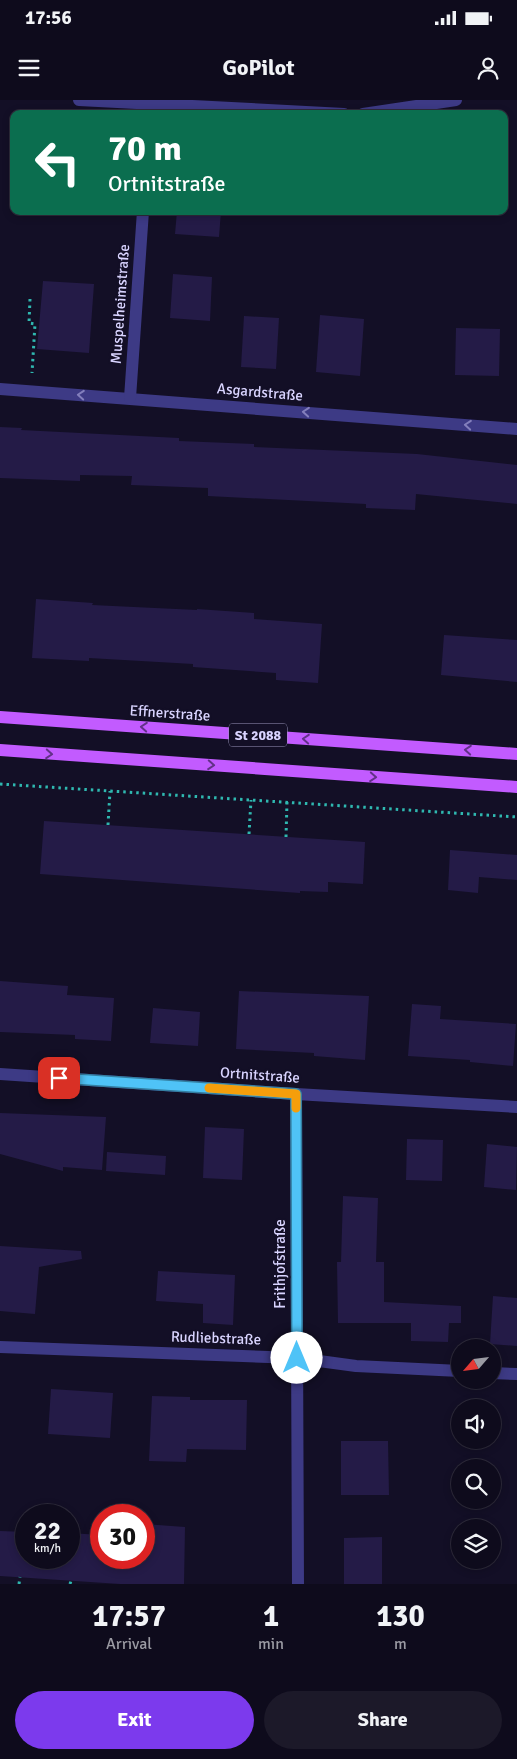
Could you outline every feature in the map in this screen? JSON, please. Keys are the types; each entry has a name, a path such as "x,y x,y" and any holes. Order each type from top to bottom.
{"main road":[{"name":"Effnerstraße","path":"0,717 517,754"},
{"name":"St 2088","path":"0,750 517,787"}],"street":[{"path":"79,100 150,106 247,110"},
{"path":"390,110 456,100"},
{"name":"Muspelheimstraße","path":"130,398 142,215"},
{"name":"Asgardstraße","path":"0,389 517,429"},
{"name":"Ortnitstraße","path":"0,1074 517,1107"},
{"name":"Frithjofstraße","path":"296,1094 298,1584"},
{"name":"Rudliebstraße","path":"0,1347 297,1358 356,1366 451,1371"},
{"path":"501,1373 517,1374"}],"path":[{"path":"30,299 29,323 35,324 31,391"},
{"path":"0,784 517,817"},
{"path":"108,825 110,791"},
{"path":"249,834 251,800"},
{"path":"286,837 287,802"},
{"path":"19,1584 20,1577"}],"building":[{"path":"177,215 221,215 219,237 175,234"},
{"path":"173,274 212,277 210,321 170,318"},
{"path":"43,281 94,284 89,353 37,349"},
{"path":"320,315 364,319 360,376 316,372"},
{"path":"244,316 279,318 276,369 241,367"},
{"path":"456,328 500,329 499,376 455,375"},
{"path":"0,427 22,428 21,430 179,438 179,441 254,444 254,447 417,454 517,465 517,504 416,494 415,510 366,508 366,504 208,496 208,488 131,485 132,476 80,475 80,481 0,478"},
{"path":"36,599 93,603 92,605 254,613 254,619 322,624 318,683 276,680 276,673 193,667 193,664 89,658 89,661 32,658"},
{"path":"444,635 517,640 517,682 441,675"},
{"path":"44,821 365,842 363,884 328,882 328,892 300,891 300,893 40,874"},
{"path":"450,850 517,855 517,880 479,877 478,893 448,890"},
{"path":"0,981 68,986 67,995 114,998 111,1041 75,1039 75,1035 0,1032"},
{"path":"239,991 369,996 365,1060 314,1056 314,1053 236,1049"},
{"path":"412,1004 441,1006 440,1019 516,1024 513,1066 470,1062 470,1060 408,1056"},
{"path":"153,1008 200,1012 198,1046 150,1043"},
{"path":"0,1113 106,1117 102,1170 63,1167 63,1171 0,1154"},
{"path":"205,1127 244,1129 242,1180 203,1178"},
{"path":"407,1139 443,1140 442,1181 406,1180"},
{"path":"487,1144 517,1147 516,1190 484,1187"},
{"path":"107,1152 166,1156 165,1175 106,1171"},
{"path":"343,1196 378,1198 376,1262 384,1262 384,1302 461,1306 461,1323 449,1323 448,1342 411,1341 411,1323 338,1323 337,1262 341,1262"},
{"path":"0,1246 81,1251 82,1259 39,1267 35,1314 0,1311"},
{"path":"158,1271 235,1275 233,1325 203,1323 203,1304 156,1301"},
{"path":"493,1296 517,1298 517,1346 501,1345 501,1339 490,1339"},
{"path":"51,1389 113,1393 110,1438 48,1434"},
{"path":"152,1396 190,1397 190,1400 247,1400 246,1450 187,1449 186,1462 149,1461"},
{"path":"341,1441 388,1441 389,1495 341,1495"},
{"path":"155,1525 185,1527 184,1584 120,1584 0,1576 0,1531 15,1532 15,1569 80,1569 80,1534 90,1534 90,1569 155,1569"},
{"path":"382,1537 382,1584 344,1584 344,1538"}],"slow traffic":[{"path":"209,1088 296,1094 296,1108"}],"route":[{"path":"59,1078 296,1094 297,1358"}]}
